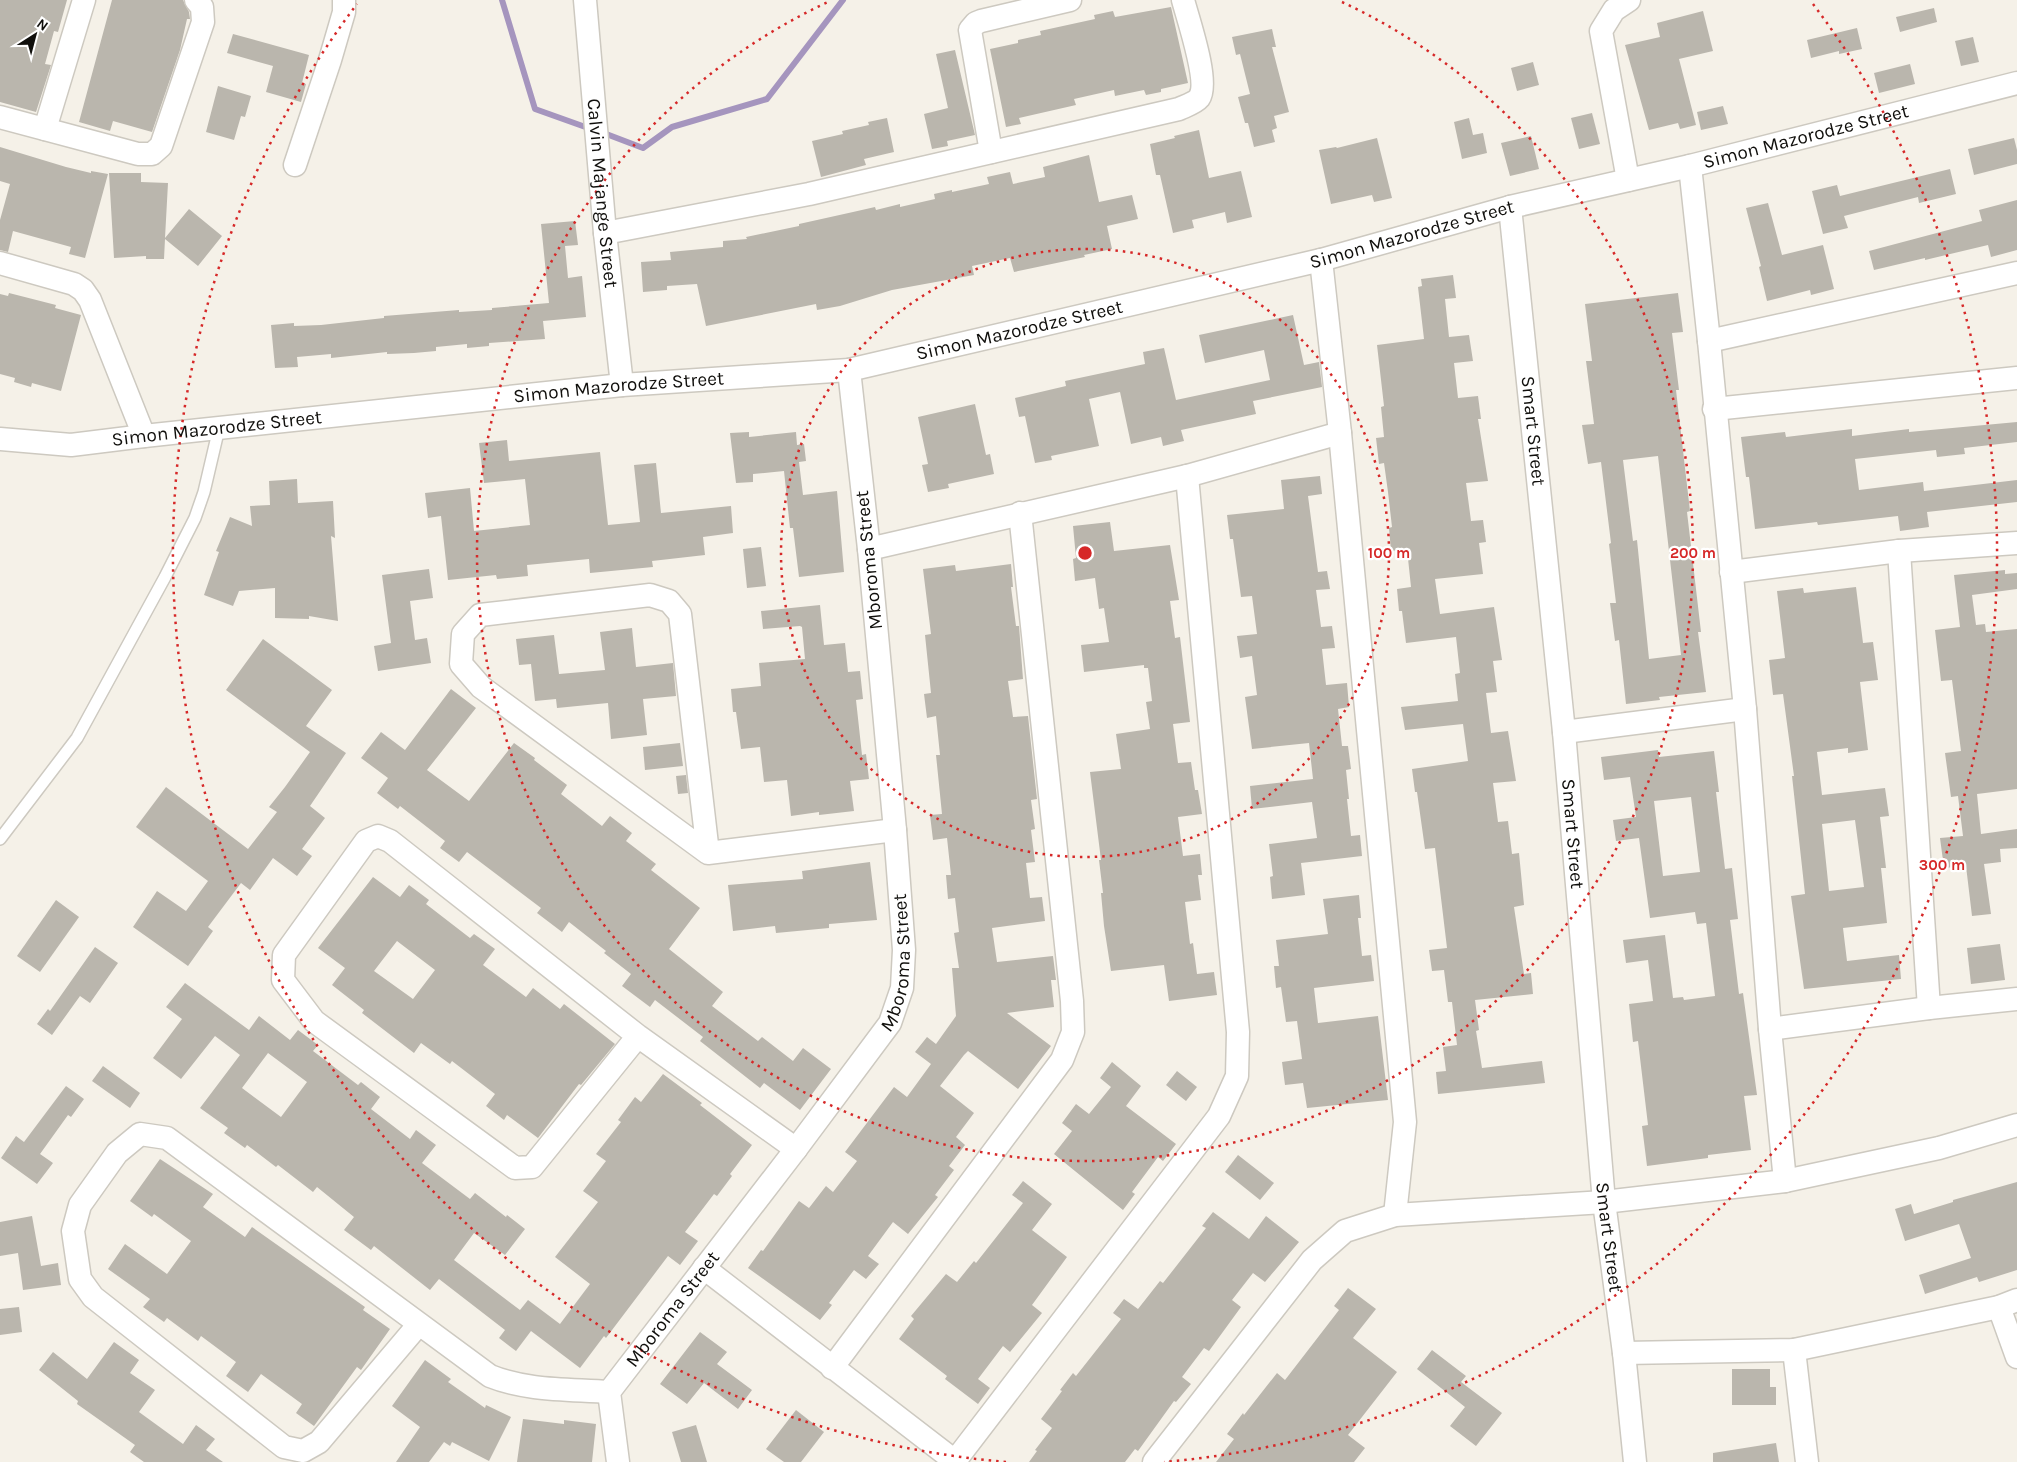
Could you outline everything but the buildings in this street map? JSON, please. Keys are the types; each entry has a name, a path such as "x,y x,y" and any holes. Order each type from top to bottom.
{"street":[{"path":"45,129 84,0"},
{"path":"0,117 138,154 152,154 161,146 203,22 202,7 196,0"},
{"path":"294,165 330,60 344,12 344,0"},
{"name":"Calvin Majange Street","path":"585,0 605,233 622,385"},
{"path":"991,152 970,30 976,23 981,21 1070,0"},
{"path":"605,233 808,194 1179,109 1198,99 1202,89 1203,76 1183,0"},
{"path":"1628,180 1601,31 1614,10 1629,0"},
{"name":"Simon Mazorodze Street","path":"0,438 71,445 622,385 849,370 1321,260 1510,206 1690,166 2017,83"},
{"path":"1690,166 1745,709 1770,1029 1785,1181"},
{"name":"Smart Street","path":"1510,206 1564,732 1604,1202 1624,1353 1635,1462"},
{"path":"1321,260 1340,433 1405,1122 1395,1215"},
{"path":"0,263 74,284 83,290 90,300 144,436"},
{"path":"1709,340 2017,273"},
{"name":"Mboroma Street","path":"608,1392 796,1150 890,1023 902,988 904,950 895,830 869,549 849,370"},
{"path":"1714,409 2017,378"},
{"path":"869,549 1187,476 1340,433"},
{"path":"704,1268 832,1368 956,1461 1219,1116 1237,1076 1238,1032 1187,476"},
{"path":"832,1368 1062,1060 1073,1032 1072,1001 1020,513"},
{"path":"1731,572 1899,551 2017,543"},
{"path":"1899,551 1929,1008"},
{"path":"708,853 680,614 669,601 650,595 480,615 463,634 461,664 481,687 708,853 895,830"},
{"path":"1564,732 1745,709"},
{"path":"638,1036 532,1167 515,1168 314,1021 283,980 284,955 366,841 378,836 390,841 638,1036 796,1150"},
{"path":"1770,1029 1929,1008 2017,1000"},
{"path":"1154,1462 1312,1260 1345,1231 1395,1215 1604,1202 1785,1181 1939,1148 2017,1124"},
{"path":"419,1324 319,1442 303,1451 284,1447 93,1297 80,1279 73,1231 80,1205 117,1153 140,1134 167,1138 490,1376 509,1384 608,1392 618,1462"},
{"path":"1624,1353 1794,1350 2008,1304 2017,1357"},
{"path":"1794,1350 1807,1462"}],"lane":[{"path":"0,839 77,738 165,577 195,518 204,492 219,428"}],"waterway":[{"path":"502,0 535,109 591,129"},
{"path":"601,132 643,148 672,127 767,99 843,0"}]}
